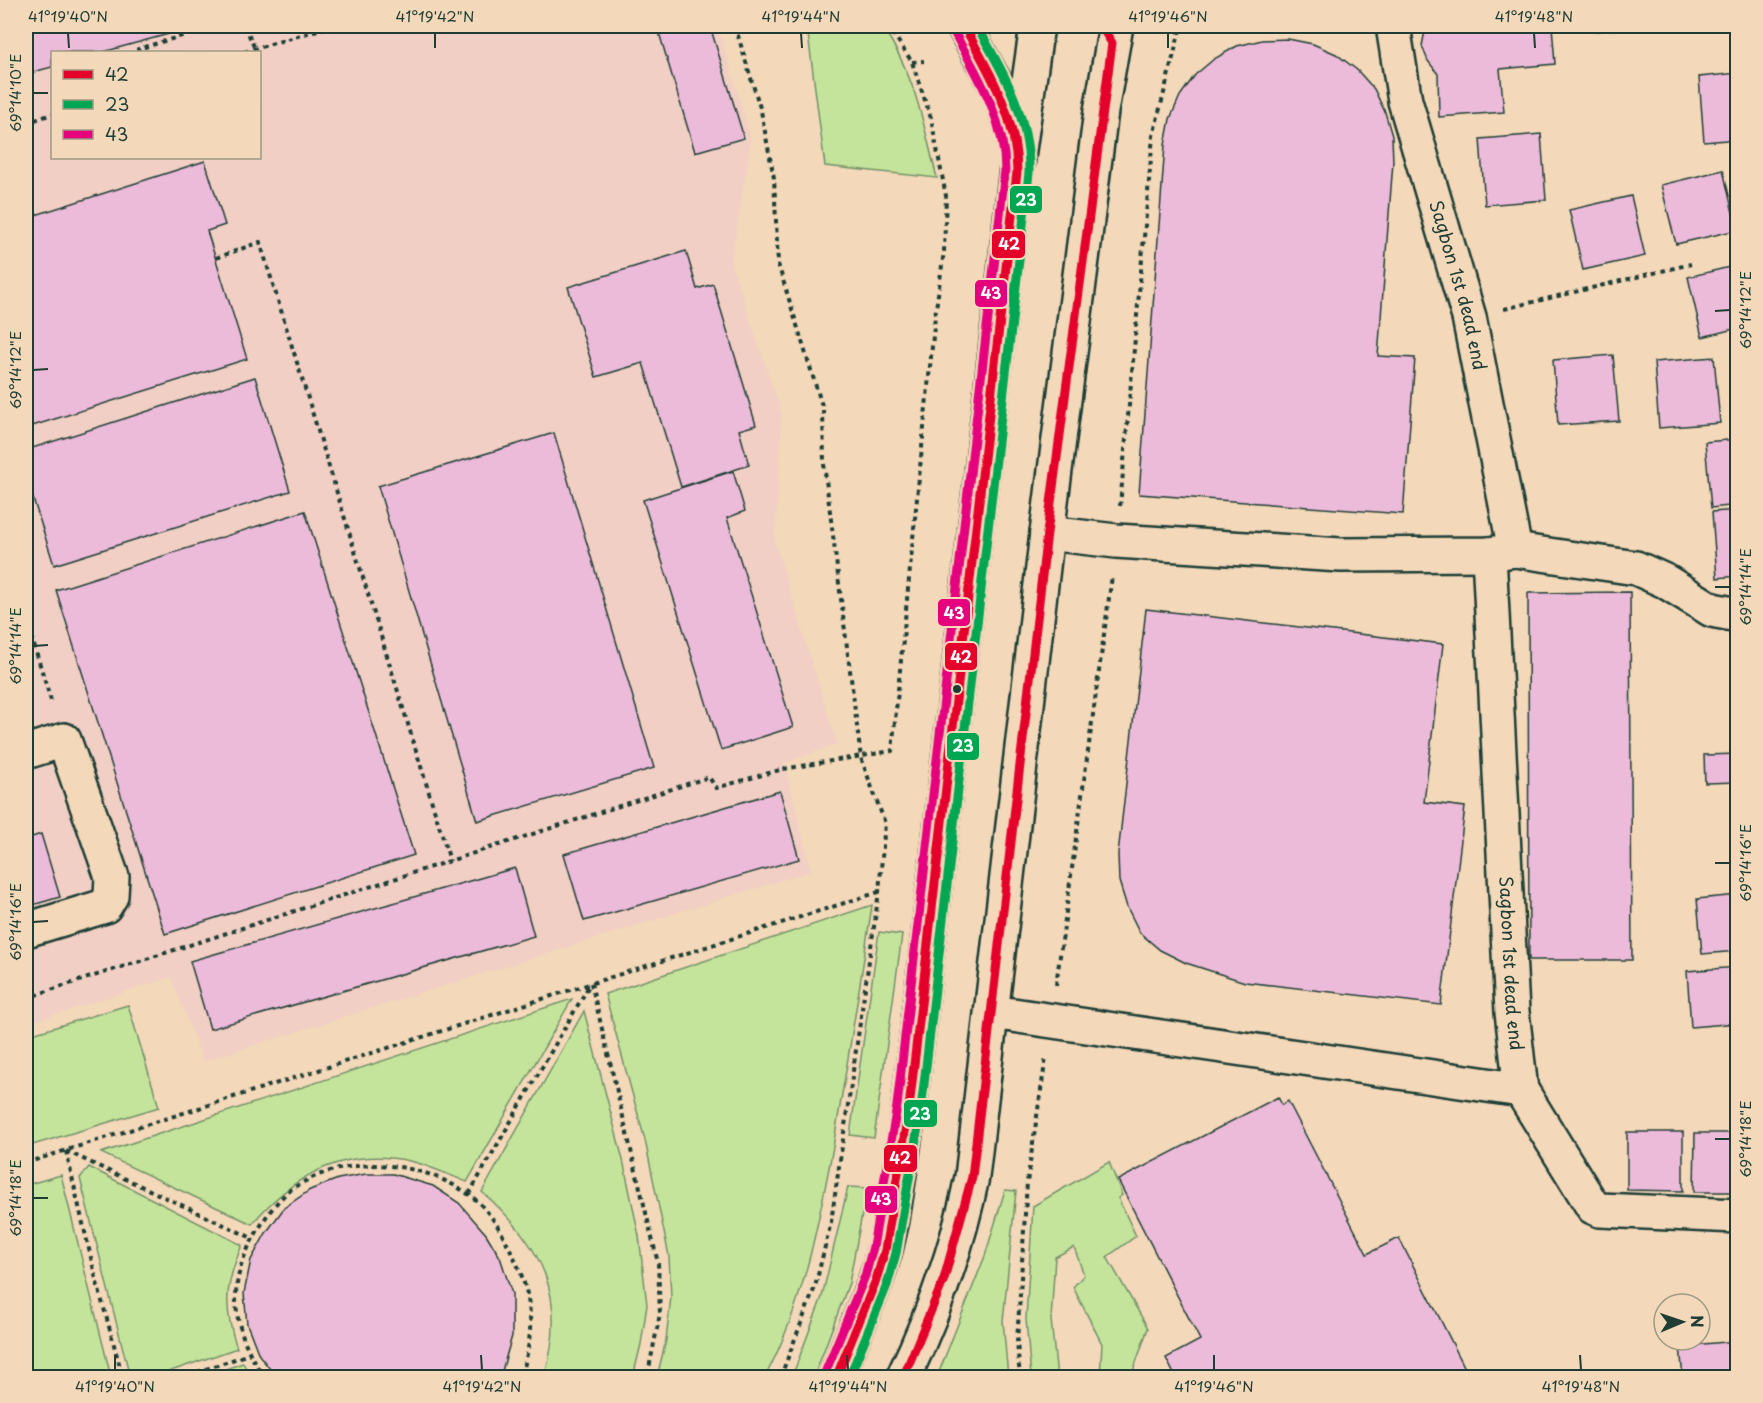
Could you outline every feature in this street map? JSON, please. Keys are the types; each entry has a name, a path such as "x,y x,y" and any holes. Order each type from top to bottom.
{"main road":[{"path":"964,26 1001,94 1019,150"},
{"path":"836,1377 876,1280 896,1198 909,1108 1019,150 1037,26"},
{"name":"Sagbon 1st dead end","path":"1393,26 1405,101 1469,317 1502,552 1512,1012 1521,1090 1593,1207 1599,1210 1737,1216"},
{"path":"903,1377 936,1302 965,1215 972,1177 1047,533 1110,31"},
{"path":"1047,533 1116,541 1341,555 1502,552 1636,568 1665,581 1712,610 1737,615"},
{"path":"26,752 64,740 112,877 111,896 105,906 26,930"},
{"path":"992,1012 1521,1090"}],"path":[{"path":"187,26 189,33"},
{"path":"139,51 138,49 215,26"},
{"path":"245,26 255,49"},
{"path":"248,51 331,26"},
{"path":"735,26 761,111 774,178 778,264 823,409 824,464 861,758 885,823 879,892 831,1222 815,1287 780,1377"},
{"path":"26,998 709,777 716,788 783,769 861,758 892,751 944,251 945,196 931,118 912,62 888,26"},
{"path":"1020,1377 1017,1342 1028,1182 1052,1021 1116,541 1153,136 1181,26"},
{"path":"912,62 924,61"},
{"path":"26,123 51,114"},
{"path":"216,258 260,242 450,861"},
{"path":"1469,317 1691,264"},
{"path":"26,619 64,740"},
{"path":"26,1164 879,892"},
{"path":"469,1194 591,983"},
{"path":"591,983 658,1263 660,1314 647,1377"},
{"path":"66,1151 252,1238"},
{"path":"66,1151 107,1326 123,1377"},
{"path":"264,1377 249,1354 238,1327 234,1298 238,1268 252,1238 269,1212 292,1190 323,1174 355,1166 383,1165 413,1170 442,1179 469,1194 490,1215 506,1240 529,1294 532,1321 521,1377"},
{"path":"180,1377 249,1354"}],"shaded area":[{"path":"26,26 718,26 751,140 731,263 782,415 775,543 837,744 784,763 811,871 203,1061 171,977 26,1024"}],"green space":[{"path":"807,26 882,26 903,63 917,99 937,178 825,166"},
{"path":"872,905 833,1147 821,1206 808,1265 790,1322 778,1350 765,1377 657,1377 666,1340 671,1297 669,1256 645,1140 605,994"},
{"path":"879,932 902,935 874,1138 850,1135"},
{"path":"572,999 467,1182 410,1161 364,1158 342,1162 303,1179 268,1207 252,1224 101,1153"},
{"path":"128,1005 159,1107 26,1147 26,1036"},
{"path":"584,1011 623,1160 639,1236 647,1305 633,1377 544,1377 551,1349 553,1322 551,1297 545,1274 521,1232 482,1192"},
{"path":"1109,1162 1122,1195 1118,1198 1136,1236 1107,1257 1148,1328 1131,1377 1100,1377 1102,1344 1073,1287 1084,1275 1074,1247 1055,1257 1051,1320 1057,1377 1031,1377 1026,1319 1033,1206"},
{"path":"89,1167 242,1245 232,1272 228,1296 229,1320 237,1348 154,1377 130,1377 80,1178"},
{"path":"61,1175 111,1377 26,1377 26,1185"},
{"path":"848,1187 867,1188 849,1283 814,1377 792,1377 822,1297"},
{"path":"1005,1190 1016,1191 1003,1321 1008,1377 937,1377 985,1256"},
{"path":"243,1363 251,1377 203,1377"}],"building":[{"path":"26,26 198,26 107,51 51,51 51,67 26,74"},
{"path":"657,26 710,26 744,138 695,152"},
{"path":"1426,26 1552,26 1555,64 1500,69 1504,112 1439,117 1438,74 1428,61 1422,46"},
{"path":"1594,26 1655,26 1595,31"},
{"path":"1288,39 1313,44 1336,54 1357,70 1374,89 1385,112 1392,136 1393,162 1378,356 1415,358 1403,514 1139,494 1165,145 1170,119 1180,96 1195,75 1214,59 1237,46 1262,40"},
{"path":"1738,73 1738,139 1704,142 1699,77"},
{"path":"1541,134 1546,200 1485,205 1480,139"},
{"path":"205,161 225,225 207,231 247,359 26,428 26,218"},
{"path":"1723,170 1737,230 1676,244 1661,185"},
{"path":"1631,196 1645,256 1583,270 1569,210"},
{"path":"686,251 697,289 713,284 756,425 739,430 749,465 681,487 643,363 596,377 568,287"},
{"path":"1738,265 1738,328 1702,337 1688,277"},
{"path":"1613,355 1619,421 1558,425 1553,360"},
{"path":"1714,357 1720,423 1659,428 1654,362"},
{"path":"255,377 290,491 54,565 26,476 26,450"},
{"path":"554,433 654,768 477,821 378,486"},
{"path":"1738,439 1738,505 1711,508 1705,442"},
{"path":"733,471 745,511 727,518 793,727 721,750 643,500"},
{"path":"1738,510 1738,576 1717,578 1712,512"},
{"path":"305,511 414,855 165,934 56,590"},
{"path":"1630,592 1632,960 1529,960 1528,593"},
{"path":"1146,609 1443,644 1424,802 1465,807 1441,1005 1245,982 1186,963 1160,950 1140,933 1127,907 1119,881 1118,854"},
{"path":"1738,754 1738,782 1705,783 1704,755"},
{"path":"780,791 799,859 584,921 564,854"},
{"path":"1738,799 1738,847 1734,800"},
{"path":"41,834 60,897 26,907 26,839"},
{"path":"515,868 534,936 210,1029 190,961"},
{"path":"1738,895 1738,951 1702,954 1697,899"},
{"path":"1738,967 1738,1023 1691,1027 1687,971"},
{"path":"1278,1097 1282,1105 1288,1101 1367,1254 1399,1238 1470,1378 1176,1378 1166,1358 1200,1340 1118,1180"},
{"path":"1627,1132 1683,1132 1683,1191 1627,1190"},
{"path":"1695,1133 1738,1133 1738,1192 1694,1192"},
{"path":"366,1174 393,1174 433,1186 459,1203 486,1234 500,1257 512,1294 512,1336 500,1378 439,1378 428,1374 423,1378 277,1378 259,1355 247,1324 244,1293 251,1260 266,1233 284,1208 310,1190 338,1179"},
{"path":"1738,1341 1738,1378 1683,1378 1681,1352 1712,1352 1712,1343"}],"transit line":[{"name":"42","path":"836,1378 876,1280 885,1250 909,1108 1017,172 1016,152 1007,114 992,78 964,26"},
{"name":"23","path":"849,1378 887,1285 896,1253 921,1110 1029,173 1025,133 1014,96 977,26"},
{"name":"42","path":"903,1378 944,1279 972,1177 1047,533 1112,43 1101,26"},
{"name":"43","path":"825,1373 865,1276 873,1247 897,1106 1005,171 1004,152 995,116 981,82 954,32"}]}
